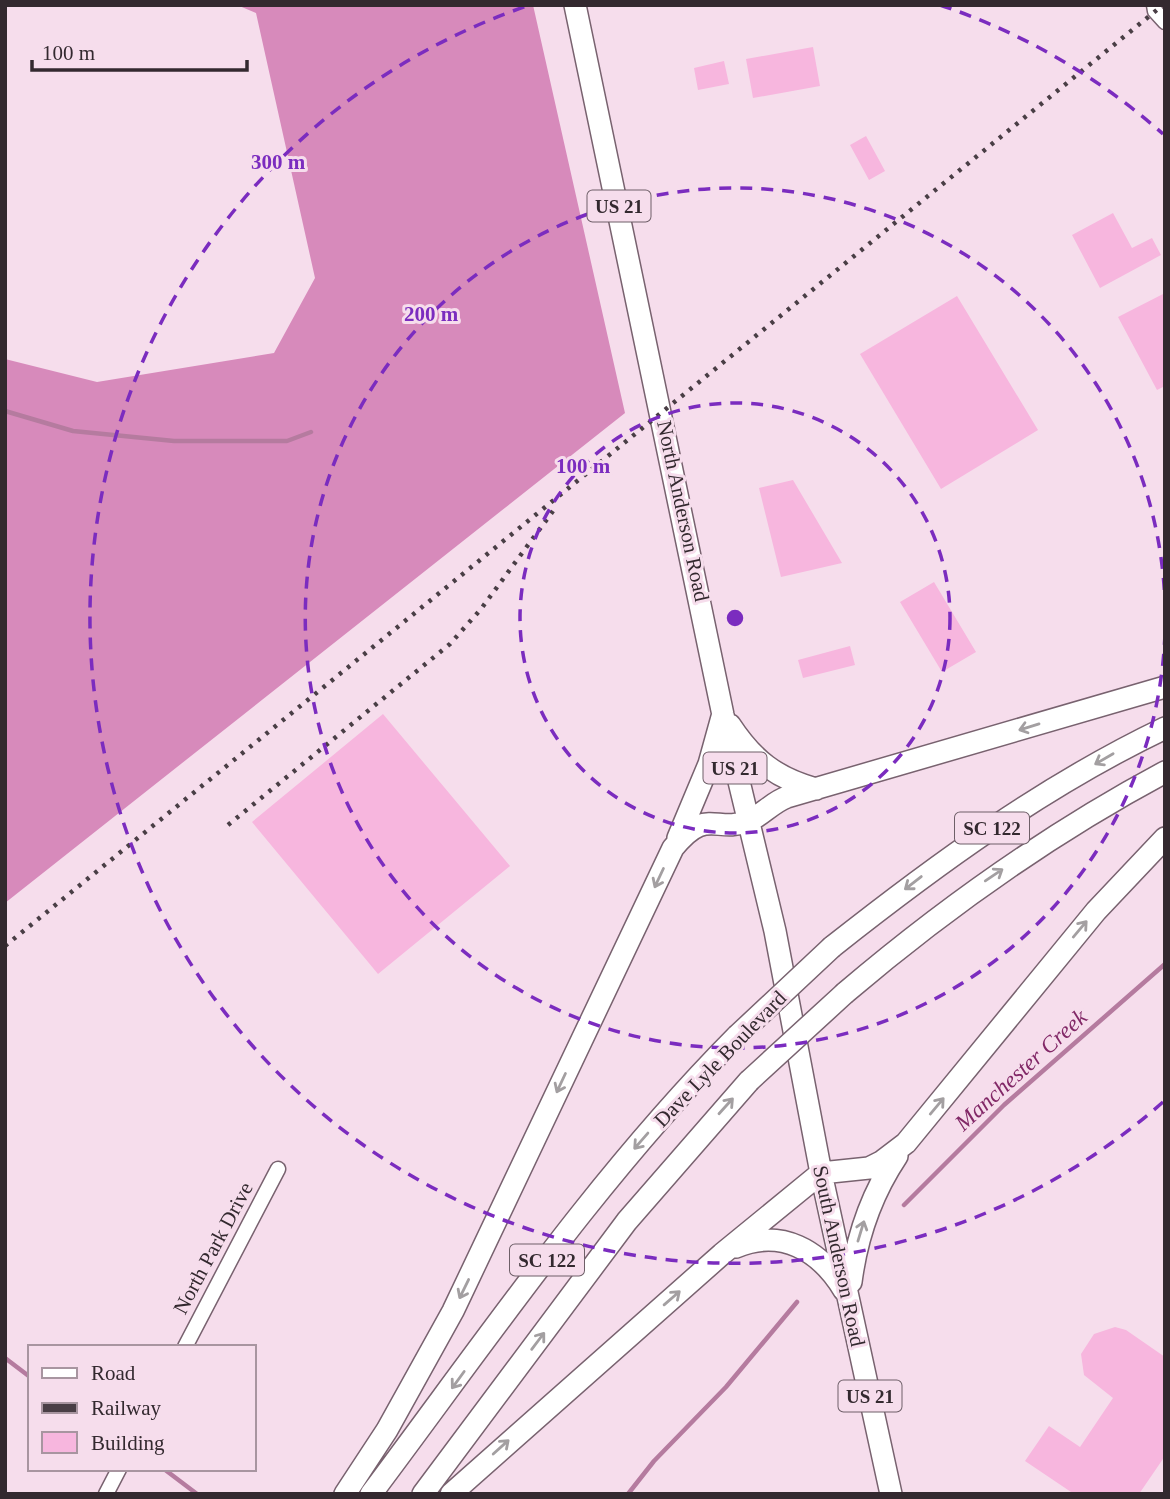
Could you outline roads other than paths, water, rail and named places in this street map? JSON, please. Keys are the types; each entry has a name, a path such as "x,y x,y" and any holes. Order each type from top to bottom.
{"main road":[{"name":"North Anderson Road","path":"575,5 723,715 793,1017"},
{"path":"673,848 701,824 748,821 779,800 1165,687"},
{"path":"723,715 759,762 784,779 818,790"},
{"path":"345,1494 387,1430 453,1311 673,848 705,776 723,715"},
{"name":"Dave Lyle Boulevard","path":"371,1494 611,1177 737,1036 832,947 927,872 993,827 1112,754 1165,728"},
{"name":"Dave Lyle Boulevard","path":"423,1494 627,1222 749,1081 845,992 990,877 1070,826 1165,772"},
{"path":"849,1298 858,1240 872,1199 906,1143 1096,911 1137,864 1165,838"},
{"name":"South Anderson Road","path":"793,1017 821,1173 891,1494"},
{"path":"451,1494 722,1254 821,1173 869,1168 881,1163 906,1143"},
{"path":"722,1254 755,1241 789,1241 820,1260 837,1278 849,1298"}],"street":[{"name":"North Park Drive","path":"186,1345 278,1169"},
{"path":"106,1494 118,1471"}],"waterway":[{"path":"5,411 73,431 174,441 287,441 311,432"},
{"name":"Manchester Creek","path":"904,1205 1004,1105 1165,964"},
{"name":"Manchester Creek","path":"628,1494 654,1461 726,1387 797,1302"},
{"path":"5,1358 28,1375"},
{"path":"167,1471 197,1494"}],"railway":[{"path":"5,946 1163,5"},
{"path":"228,825 450,644 481,609 553,511"}]}
